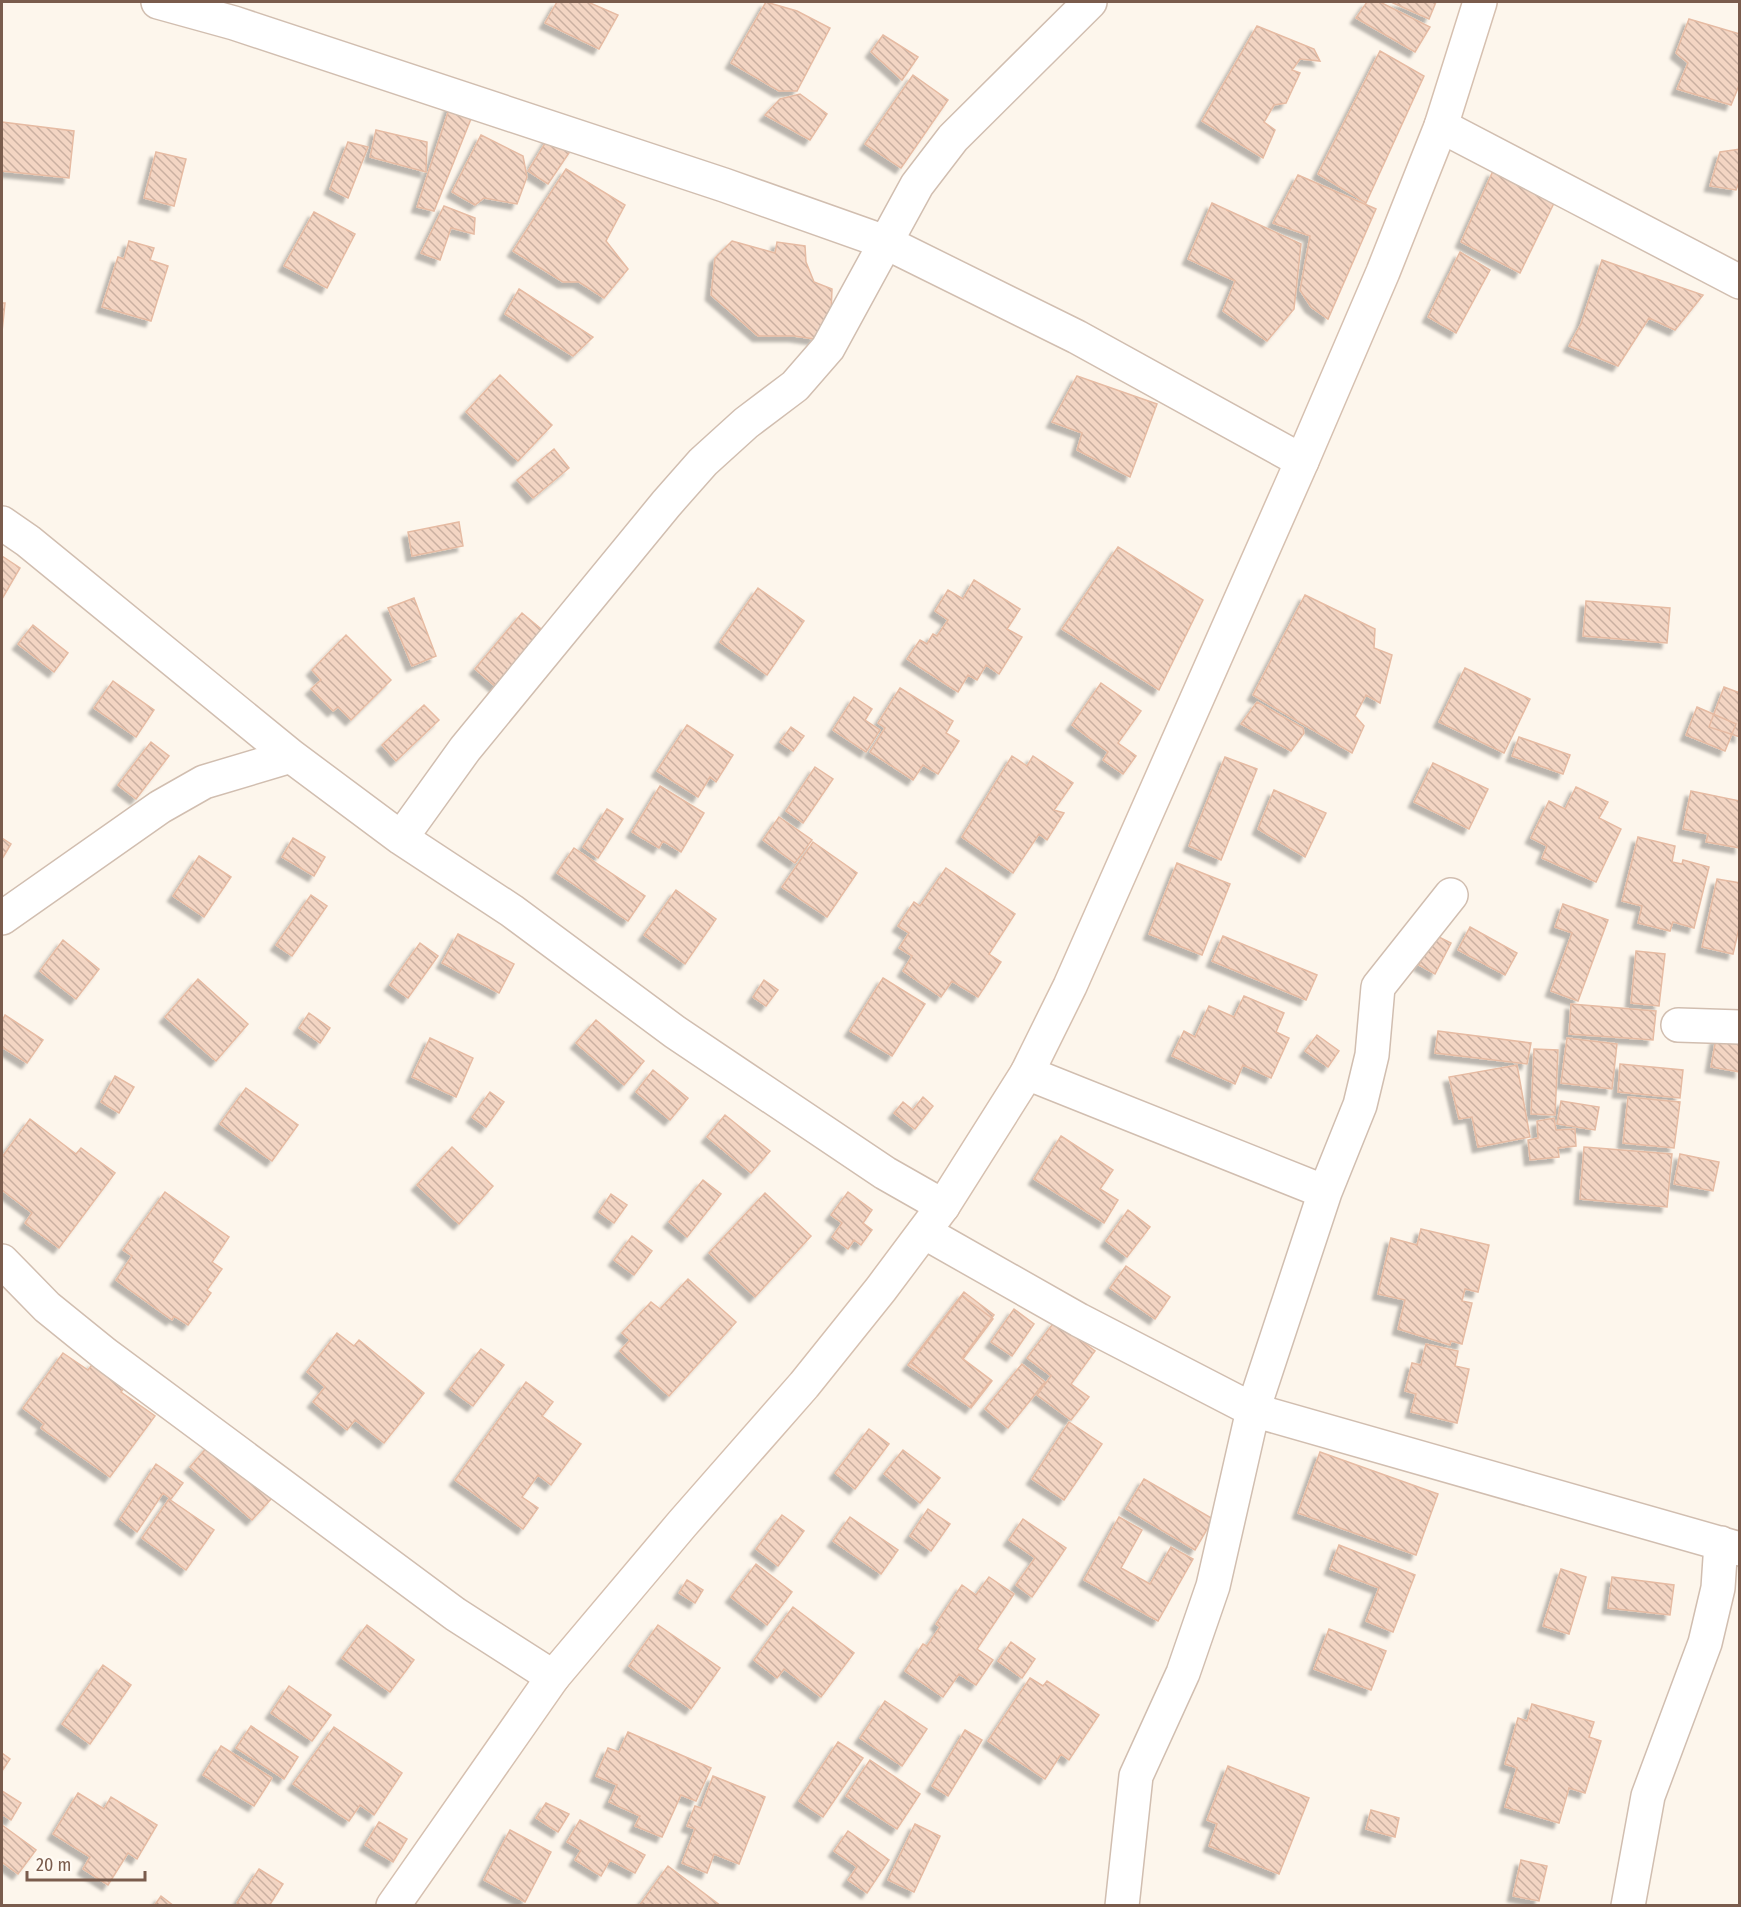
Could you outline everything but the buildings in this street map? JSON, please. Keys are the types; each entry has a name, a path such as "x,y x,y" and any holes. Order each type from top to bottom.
{"street":[{"path":"158,2 234,23 713,181 885,242 1077,337 1302,461"},
{"path":"401,838 465,749 666,504 703,462 746,423 795,386 828,348 917,185 953,138 1090,2"},
{"path":"393,1905 553,1677 682,1524 804,1385 933,1219 1027,1073 1070,986 1383,272 1440,126 1480,2"},
{"path":"1440,126 1740,282"},
{"path":"2,523 37,548 291,756 401,838 512,911 675,1032 885,1173 933,1219 1079,1320 1253,1410 1730,1546 1705,1643 1648,1796 1628,1905"},
{"path":"2,918 160,807 204,782 291,756"},
{"path":"1122,1905 1136,1776 1183,1673 1213,1586 1253,1410 1325,1192 1360,1105 1372,1055 1378,987 1451,895"},
{"path":"1678,1025 1740,1027"},
{"path":"1027,1073 1325,1192"},
{"path":"2,1261 47,1307 105,1354 455,1614 553,1677"}]}
